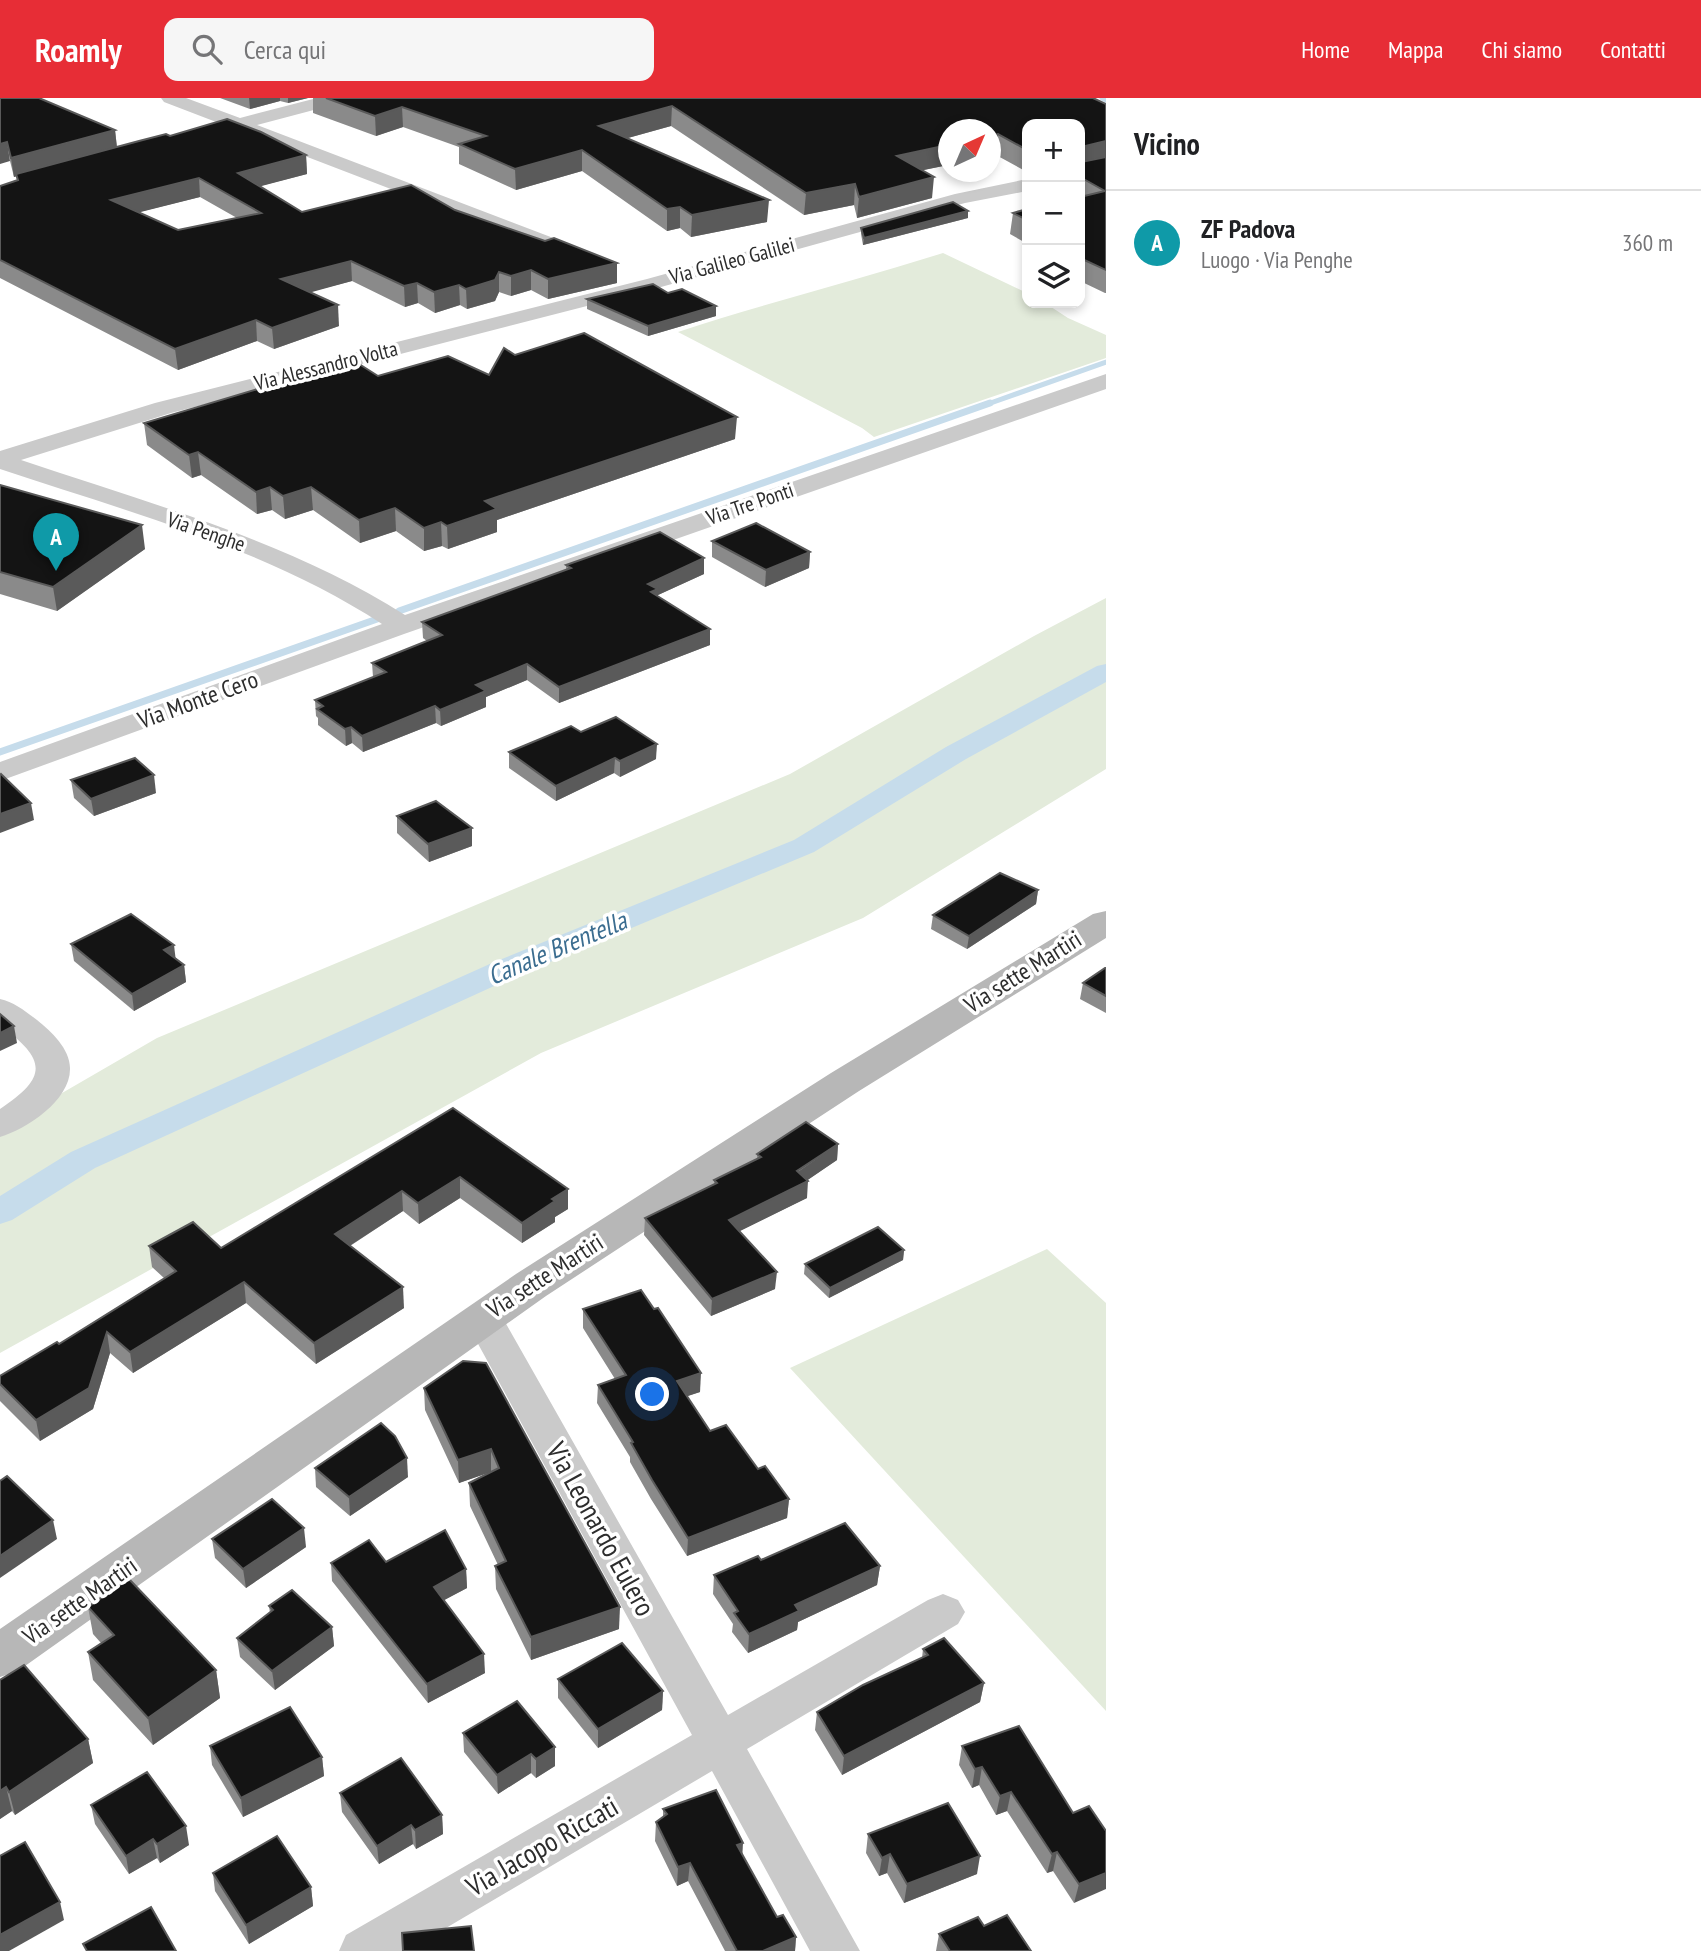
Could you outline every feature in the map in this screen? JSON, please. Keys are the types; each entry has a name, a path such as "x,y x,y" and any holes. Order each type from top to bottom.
{"main road":[{"name":"Via sette Martiri","path":"0,1656 477,1321 845,1082 1106,922"}],"street":[{"path":"170,98 590,258"},
{"path":"202,134 338,98"},
{"name":"Via Galileo Galilei","path":"629,273 654,283 962,198 1022,186"},
{"name":"Via Alessandro Volta","path":"0,460 163,408 654,283"},
{"name":"Via Tre Ponti","path":"398,626 1106,381"},
{"name":"Via Penghe","path":"0,460 250,546 308,571 368,602 398,626"},
{"name":"Via Monte Cero","path":"0,772 398,626"},
{"path":"0,1009 40,1040 52,1056 55,1073 44,1092 0,1125"},
{"name":"Via Leonardo Eulero","path":"477,1321 491,1332 836,1951"},
{"path":"720,1741 943,1612"},
{"name":"Via Jacopo Riccati","path":"363,1951 720,1741"}],"green space":[{"path":"943,253 1022,291 1022,308 1053,308 1106,335 1106,358 874,437 862,428 678,332"},
{"path":"1106,598 1106,769 863,918 541,1053 0,1353 0,1129 157,1038 790,774"},
{"path":"1047,1249 1106,1303 1106,1711 790,1368"}],"building":[{"path":"0,98 39,98 115,130 11,158 7,142 0,144"},
{"path":"326,98 1093,98 1106,104 1106,141 1085,146 1085,119 1022,119 1022,147 1001,136 1001,119 938,119 938,147 897,156 934,177 859,197 855,184 806,193 672,106 599,126 769,200 692,215 680,207 667,209 582,150 515,169 459,144 486,136 402,107 375,116"},
{"path":"227,119 261,132 306,155 238,173 302,212 411,185 455,210 545,241 554,238 617,263 548,279 531,270 511,276 499,272 495,280 466,289 459,285 434,292 417,283 404,286 351,261 281,279 338,305 272,328 256,320 175,349 0,260 0,186 18,180 16,174 166,134 170,136","holes":["199,178 261,213 178,230 111,200"]},
{"path":"1106,157 1106,270 1085,260 1085,196 1105,191 1085,180 1085,161"},
{"path":"953,202 968,211 864,238 861,228"},
{"path":"1022,210 1022,218 1013,213"},
{"path":"653,284 668,293 682,289 716,306 648,326 587,299"},
{"path":"584,333 737,417 485,501 497,509 447,526 441,522 424,528 395,508 359,520 311,487 283,496 270,487 256,492 198,452 189,455 144,423 356,362 378,376 448,356 489,375 504,348 515,355"},
{"path":"0,485 142,525 53,587 0,572"},
{"path":"756,523 810,552 766,570 712,541"},
{"path":"660,532 704,558 648,584 658,589 651,592 710,629 559,687 527,664 476,685 486,691 440,710 435,706 362,736 351,727 345,729 317,709 323,706 315,700 386,672 372,663 442,635 422,622 571,568 566,565"},
{"path":"616,717 657,744 620,761 615,758 556,786 509,752 571,726 581,732"},
{"path":"135,758 154,775 91,799 71,780"},
{"path":"1,774 31,803 0,814"},
{"path":"436,801 472,828 428,844 397,816"},
{"path":"1000,873 1038,890 969,936 933,915"},
{"path":"131,914 174,945 164,950 184,965 132,994 71,944"},
{"path":"1106,968 1106,996 1083,983"},
{"path":"0,1014 14,1026 0,1033"},
{"path":"453,1108 568,1189 522,1223 460,1177 418,1203 402,1191 335,1234 403,1287 314,1343 244,1282 130,1352 107,1332 89,1388 36,1420 0,1384 0,1376 57,1342 59,1344 176,1271 149,1246 193,1222 221,1248"},
{"path":"806,1122 838,1144 797,1171 808,1181 729,1220 777,1272 712,1299 645,1218 717,1183 714,1180 761,1157 757,1154"},
{"path":"878,1227 904,1250 830,1288 805,1264"},
{"path":"641,1290 654,1309 658,1308 701,1373 677,1381 710,1431 726,1425 758,1469 765,1466 789,1499 688,1538 598,1385 626,1375 583,1309"},
{"path":"463,1361 486,1363 620,1607 531,1637 495,1566 506,1561 469,1483 499,1468 491,1449 458,1460 424,1388"},
{"path":"381,1423 395,1436 407,1458 349,1497 315,1468"},
{"path":"7,1476 53,1520 0,1556 0,1481"},
{"path":"272,1499 304,1528 243,1569 212,1539"},
{"path":"845,1523 880,1566 795,1605 799,1611 749,1634 734,1613 738,1611 714,1575 758,1556 761,1560"},
{"path":"445,1530 466,1569 434,1587 484,1654 427,1684 331,1563 369,1540 386,1562"},
{"path":"129,1579 216,1670 148,1718 88,1652 114,1635 88,1607"},
{"path":"292,1590 332,1627 272,1671 237,1638 273,1610 269,1606"},
{"path":"944,1638 984,1683 844,1756 817,1712 863,1685 928,1655 923,1649"},
{"path":"622,1643 663,1691 598,1729 558,1679"},
{"path":"24,1665 88,1739 9,1792 6,1787 0,1791 0,1680"},
{"path":"517,1701 555,1747 536,1759 531,1754 497,1775 463,1733"},
{"path":"290,1707 322,1757 241,1798 210,1746"},
{"path":"1019,1726 1073,1813 1089,1806 1106,1831 1106,1873 1079,1884 1057,1852 1052,1854 1011,1792 1000,1796 982,1767 975,1769 962,1746"},
{"path":"401,1758 442,1815 415,1830 411,1825 377,1846 340,1793"},
{"path":"147,1772 186,1826 157,1844 153,1839 126,1856 91,1805"},
{"path":"716,1790 743,1843 737,1845 777,1917 783,1915 796,1937 763,1951 737,1951 690,1863 678,1867 656,1822 667,1814 663,1809"},
{"path":"948,1803 980,1856 907,1884 890,1854 882,1858 868,1834"},
{"path":"277,1836 311,1887 246,1925 213,1873"},
{"path":"25,1842 60,1902 0,1935 0,1856"},
{"path":"151,1907 176,1951 87,1951 83,1944"},
{"path":"1007,1915 1031,1951 950,1951 939,1934 978,1917 984,1926"},
{"path":"471,1926 474,1951 403,1951 402,1933"}],"waterway":[{"path":"1102,98 1106,100"},
{"path":"985,405 1106,362"},
{"path":"399,611 990,403"},
{"path":"0,752 380,618"},
{"name":"Canale Brentella","path":"0,1212 83,1160 503,970 804,846 956,753 1106,672"}],"place":[{"name":"ZF Padova","path":"56,571"}]}
